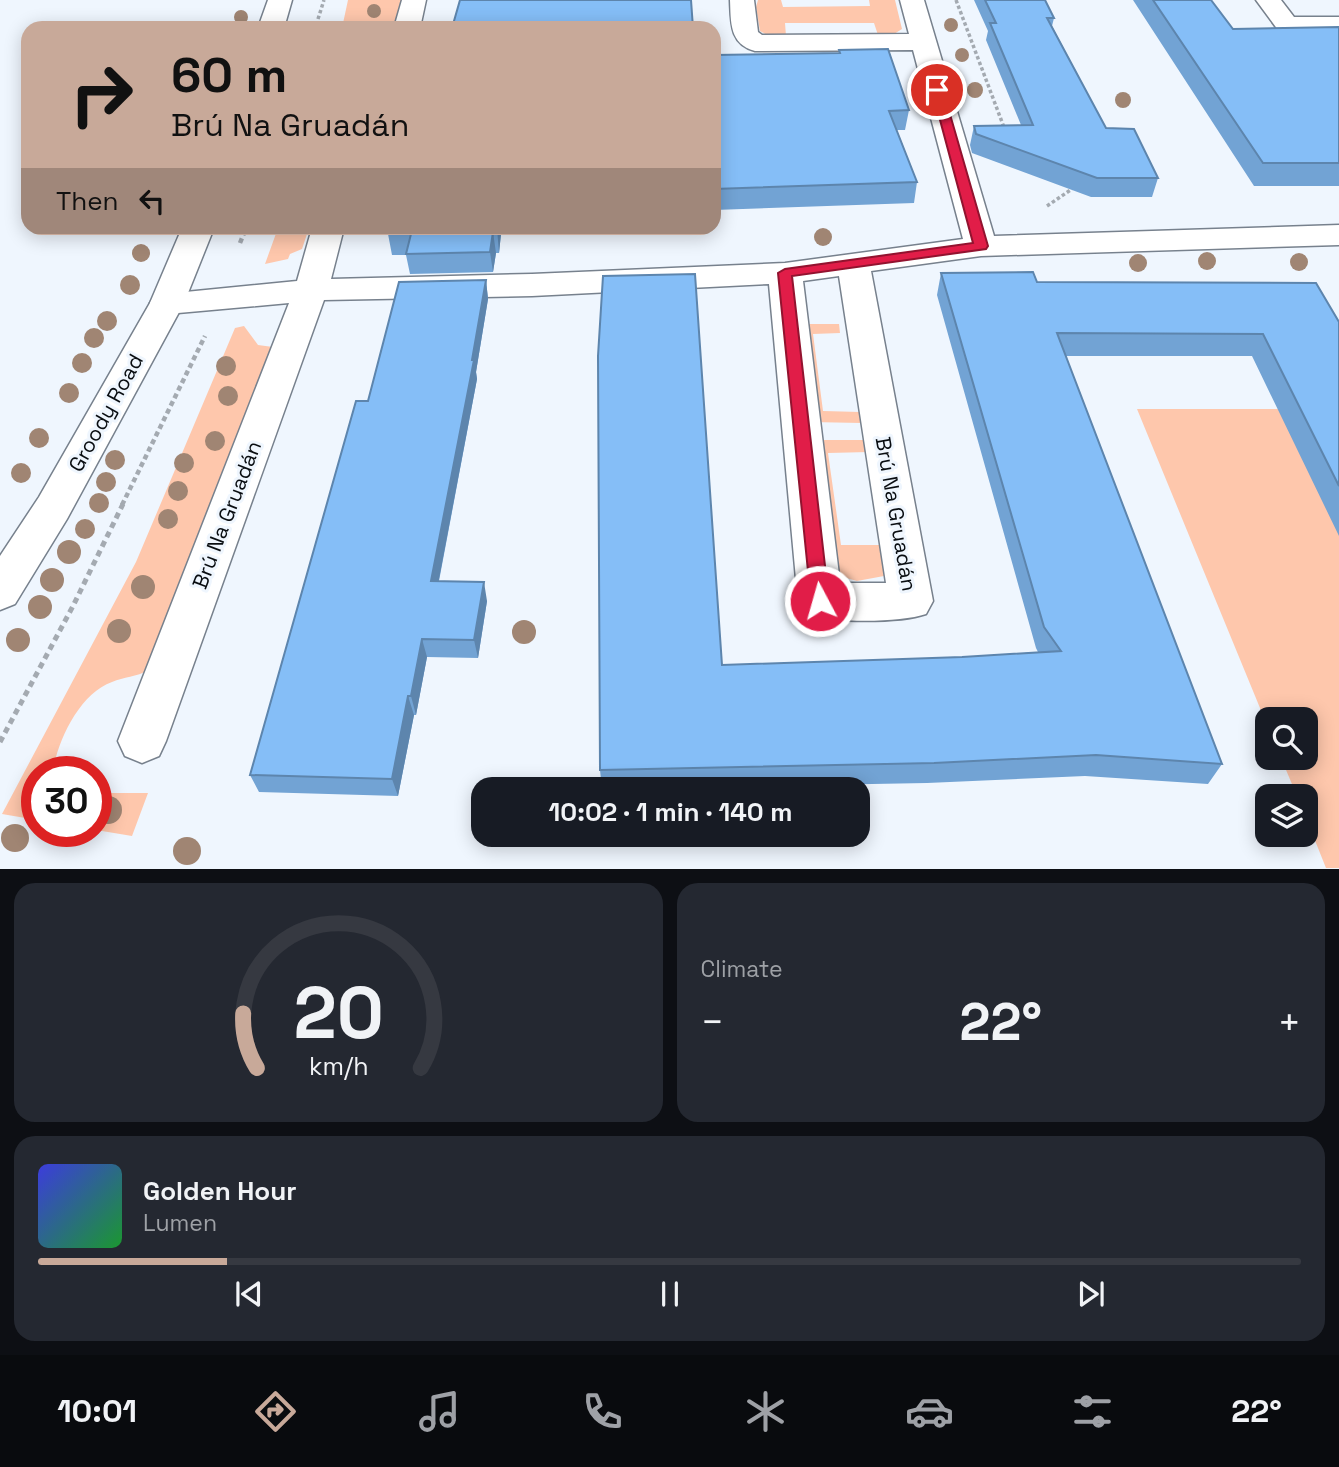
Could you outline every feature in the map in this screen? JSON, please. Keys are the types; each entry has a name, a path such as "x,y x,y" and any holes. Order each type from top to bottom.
{"street":[{"path":"273,21 280,0"},
{"path":"409,21 414,0"},
{"path":"742,0 745,34 755,43 923,42"},
{"path":"912,0 981,246"},
{"path":"1268,0 1287,25 1339,25"},
{"name":"Groody Road","path":"0,592 53,508 167,303 195,235"},
{"name":"Brú Na Gruadán","path":"142,741 312,290 326,235"},
{"path":"167,303 312,290 532,285 785,273 981,246 1336,239"},
{"name":"Brú Na Gruadán","path":"785,273 820,601 911,601 853,262"}],"path":[{"path":"317,21 324,0"},
{"path":"956,0 1004,129"},
{"path":"1044,208 1072,189"},
{"path":"0,741 73,606 211,323 243,235"}],"shaded area":[{"path":"348,0 405,0 397,21 344,21"},
{"path":"758,0 781,0 783,7 870,6 869,0 895,0 902,29 894,34 878,35 874,23 785,23 786,36 769,36 760,31 756,7"},
{"path":"275,235 307,235 302,249 290,254 288,259 265,264"},
{"path":"799,324 839,324 840,333 813,334 823,411 860,412 862,423 810,422"},
{"path":"244,326 258,345 273,347 149,670 100,688 80,707 65,733 56,756 33,756 136,562 235,328"},
{"path":"1137,409 1339,409 1339,868 1326,868 1318,847 1318,784 1292,784 1286,770 1318,770 1318,707 1260,707"},
{"path":"812,440 866,440 869,452 828,453 841,545 883,545 886,565 884,576 857,581 839,576"},
{"path":"21,778 21,817 2,814"},
{"path":"112,793 148,793 132,836 112,833"}],"building":[{"path":"460,0 691,0 692,21 454,21"},
{"path":"985,0 1045,0 1054,18 1047,18 1106,128 1134,129 1158,178 1097,178 976,134 974,126 1033,125 990,23 996,23"},
{"path":"1153,0 1211,0 1233,29 1339,27 1339,163 1263,163"},
{"path":"888,49 909,110 889,111 917,182 721,189 721,55 840,53 839,50"},
{"path":"411,235 493,235 490,252 406,254"},
{"path":"1033,272 1037,282 1316,283 1339,322 1339,486 1263,334 1057,333 1222,764 1096,755 934,763 600,770 598,356 603,276 695,274 722,665 1061,651 1044,627 941,273"},
{"path":"486,280 474,360 431,581 484,582 474,640 422,639 392,779 250,775 356,401 368,401 399,282"}],"route":[{"path":"820,601 785,273 981,246 937,90"}]}
